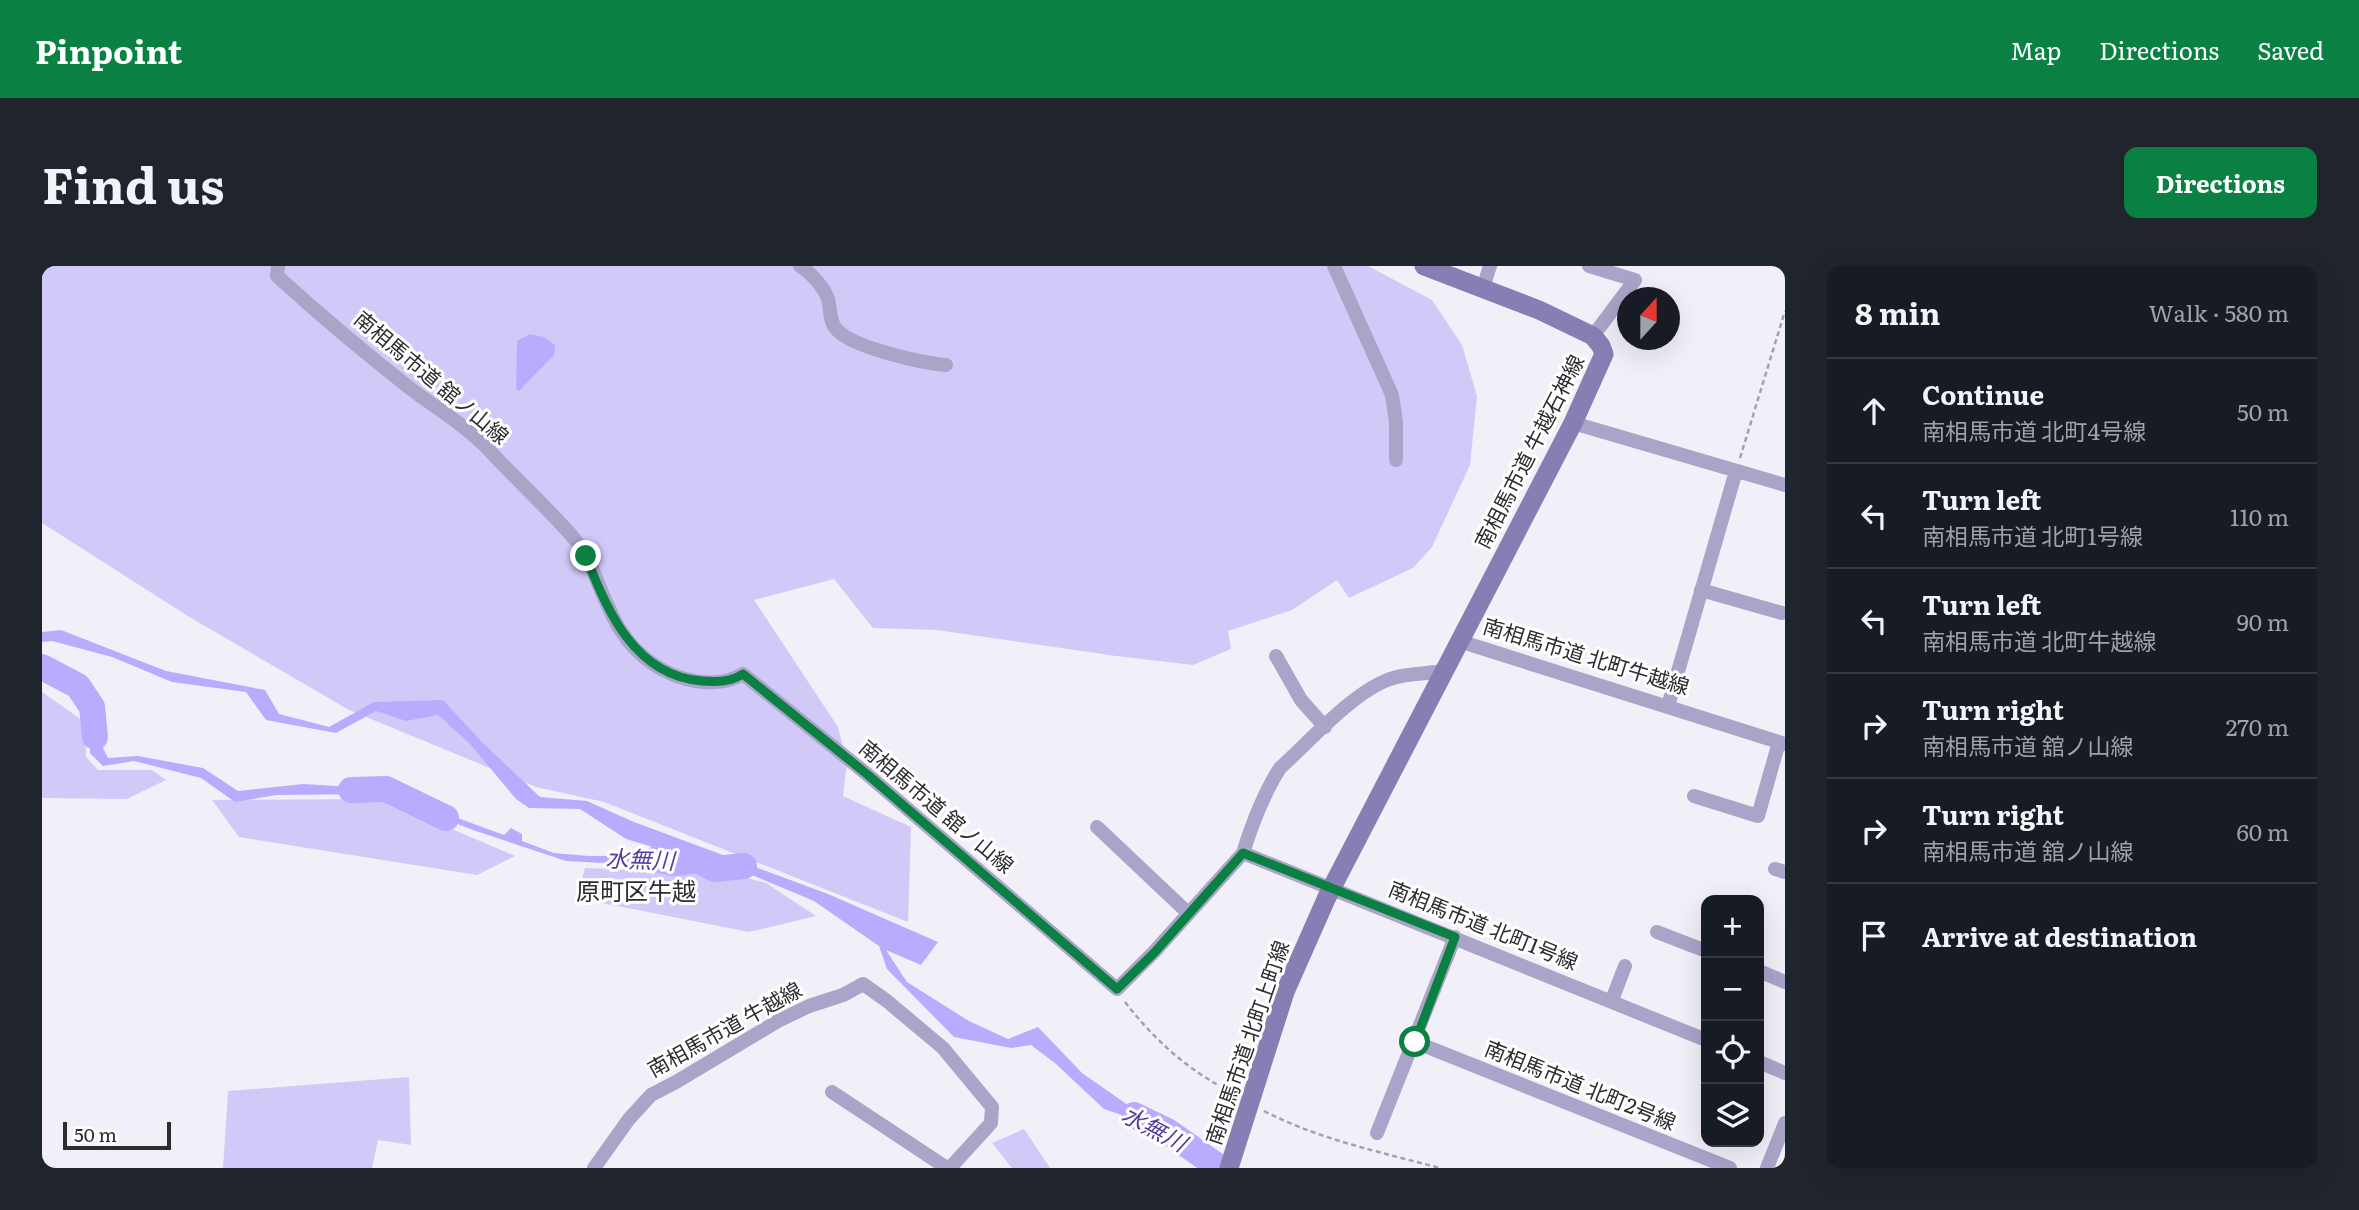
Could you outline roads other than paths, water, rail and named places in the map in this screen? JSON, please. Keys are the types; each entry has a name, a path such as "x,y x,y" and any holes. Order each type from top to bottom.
{"street":[{"name":"南相馬市道 舘ノ山線","path":"278,266 277,276 377,362 486,448 563,526 586,556 615,623 632,645 652,663 674,676 692,680 733,680 743,674 868,775 1117,989 1154,953 1188,913"},
{"path":"800,266 808,271 827,297 830,317 837,330 852,341 925,364 946,365"},
{"path":"1334,266 1392,395 1396,422 1396,460"},
{"name":"南相馬市道 牛越石神線","path":"1424,266 1539,310 1593,336 1604,354 1573,423 1459,641"},
{"path":"1483,288 1490,266"},
{"path":"1588,266 1635,280 1593,336"},
{"path":"1573,423 1785,485"},
{"path":"1668,706 1736,471"},
{"path":"1701,590 1782,613"},
{"name":"南相馬市道 北町牛越線","path":"1444,671 1459,641 1782,743"},
{"path":"1276,656 1301,700 1325,727"},
{"path":"1097,827 1188,913 1243,853 1249,833 1280,768 1350,703 1380,682 1394,677 1444,671"},
{"name":"南相馬市道 北町上町線","path":"1229,1168 1285,992 1332,887 1444,671"},
{"path":"1694,796 1758,816 1782,743"},
{"name":"南相馬市道 北町1号線","path":"1243,853 1701,1038"},
{"path":"1657,932 1701,949"},
{"path":"1377,1133 1455,937"},
{"path":"1612,1000 1625,966"},
{"path":"1764,973 1785,982"},
{"name":"南相馬市道 牛越線","path":"594,1168 629,1119 651,1095 778,1021 809,1006 844,995 863,984 943,1048 992,1107 991,1123 949,1168"},
{"name":"南相馬市道 北町2号線","path":"1415,1042 1730,1168"},
{"path":"1764,1064 1785,1073"},
{"path":"832,1092 949,1168"},
{"path":"1767,1168 1785,1123"}],"water":[{"path":"530,334 544,337 555,345 554,355 519,391 516,389 517,341"},
{"path":"61,630 166,671 265,690 279,714 329,727 374,702 443,700 483,743 540,797 587,801 634,822 828,894 938,942 921,965 886,950 907,982 969,1021 1008,1039 1038,1027 1082,1073 1135,1110 1182,1135 1226,1168 1213,1168 1175,1139 1181,1135 1104,1109 1056,1064 1031,1045 1011,1048 954,1037 887,969 879,946 814,901 747,873 735,870 566,861 476,831 379,794 277,795 235,802 201,778 134,761 103,766 90,753 90,711 59,676 42,668 42,661 65,675 85,693 108,758 138,756 203,768 238,791 303,784 386,789 504,835 511,828 522,834 522,841 554,853 589,856 674,856 694,864 720,867 626,839 580,809 529,808 516,799 470,744 438,715 406,721 376,711 336,733 266,720 246,692 172,682 112,657 52,641 42,642 42,632"}],"waterway":[{"name":"水無川","path":"42,667 78,686 92,707 95,737"},
{"name":"水無川","path":"351,790 386,789 446,818"},
{"name":"水無川","path":"656,859 674,863 698,860 715,869 744,866"},
{"name":"水無川","path":"1134,1115 1167,1131 1220,1168"}],"district":[{"name":"原町区牛越","path":"636,892"}]}
